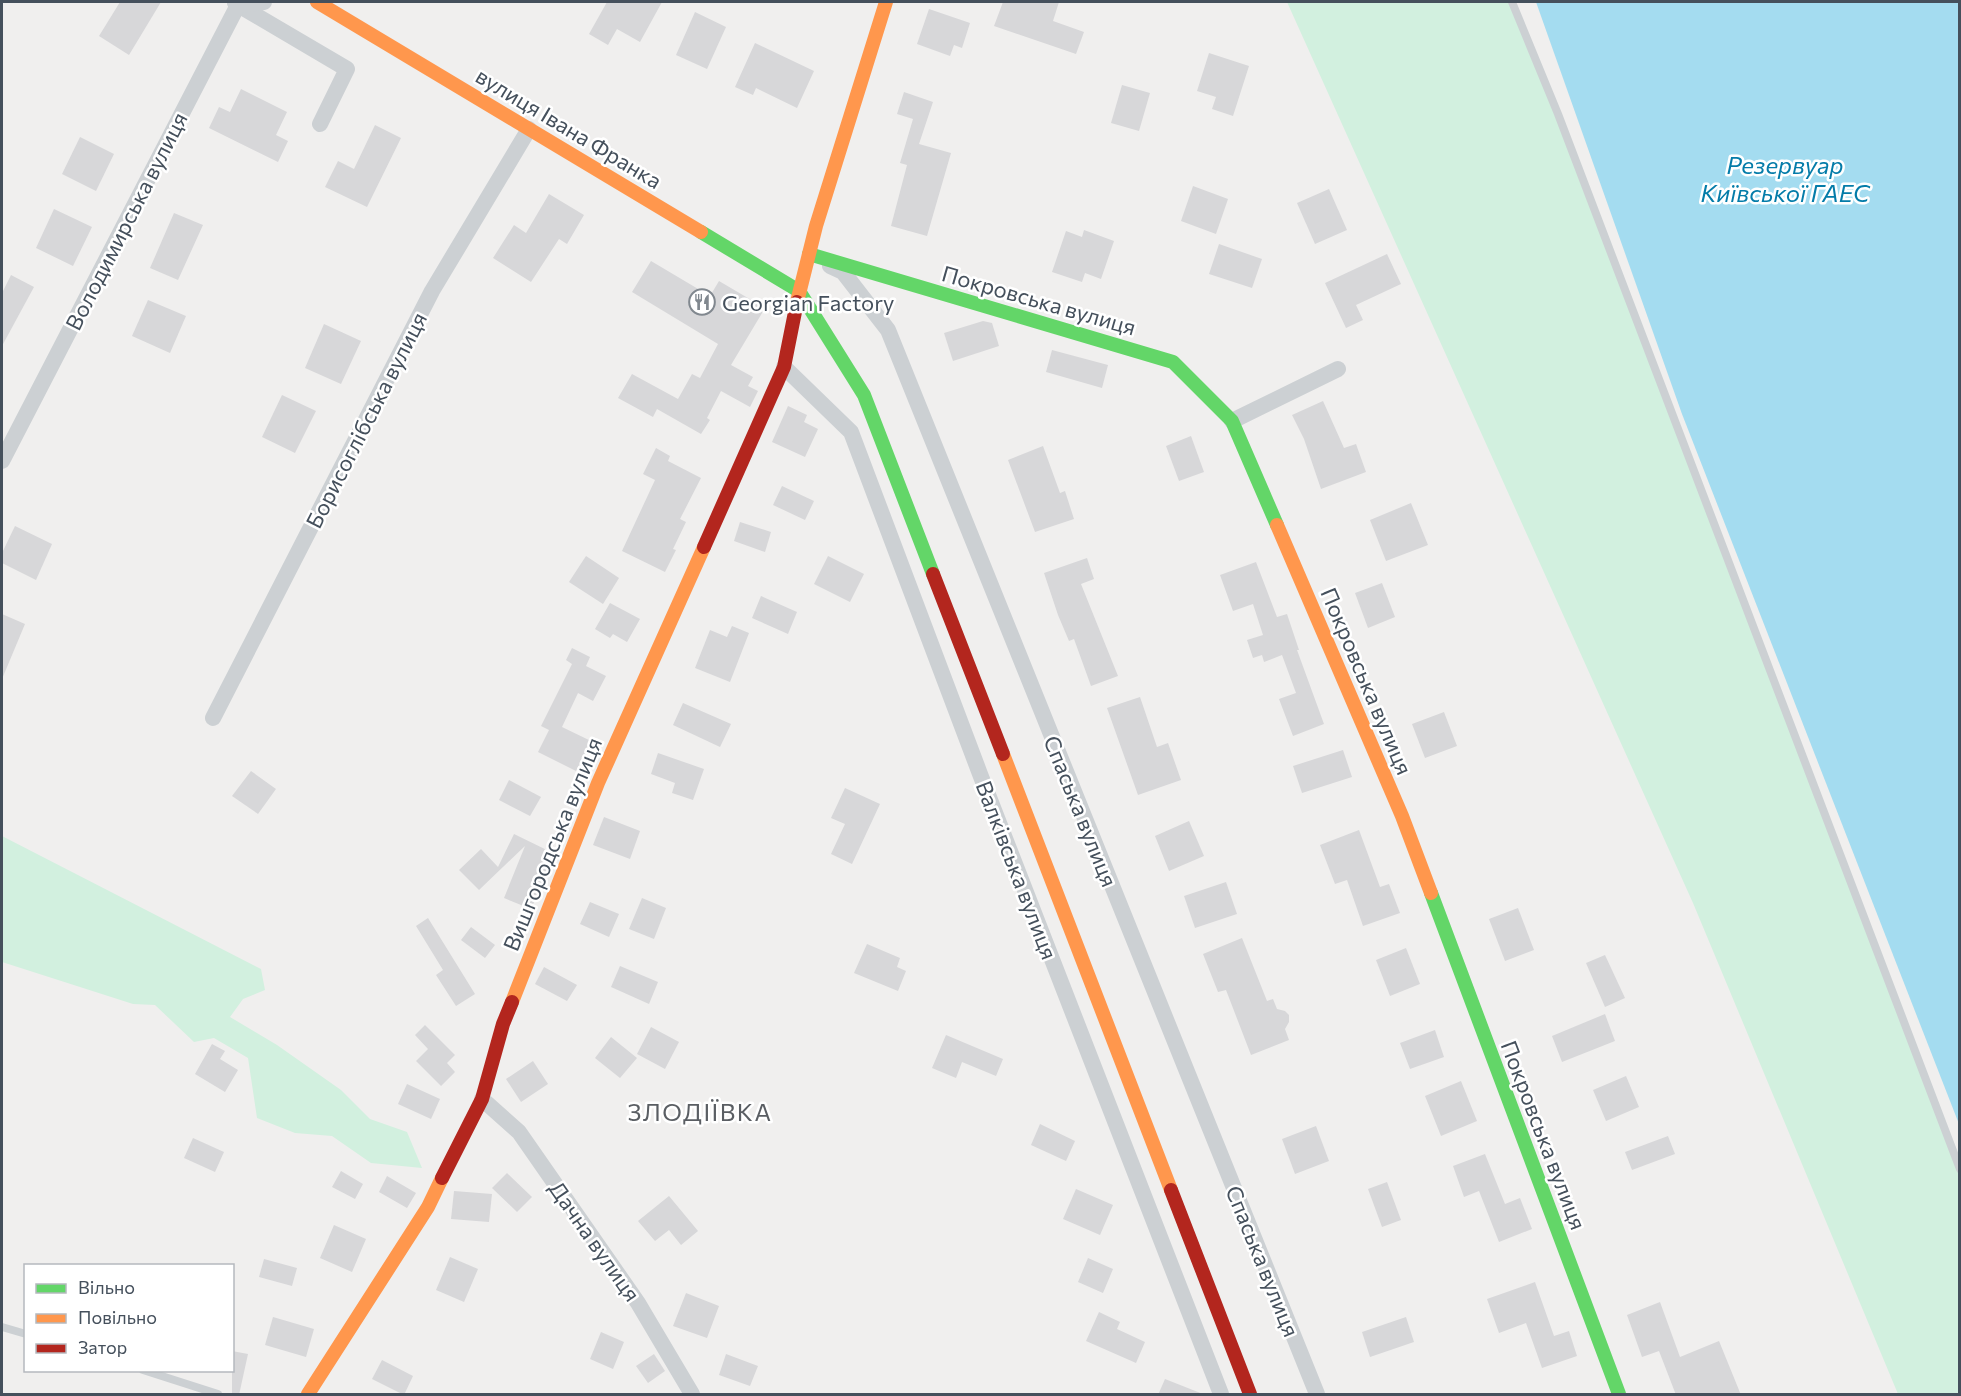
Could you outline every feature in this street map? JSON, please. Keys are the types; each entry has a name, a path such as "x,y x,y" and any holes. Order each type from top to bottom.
{"street":[{"path":"235,3 264,2"},
{"name":"вулиця Івана Франка","path":"317,2 799,291"},
{"name":"Вишгородська вулиця","path":"308,1395 428,1207 482,1099 503,1024 598,783 784,367 809,254 886,2"},
{"path":"235,3 347,69 320,124"},
{"name":"Володимирська вулиця","path":"2,461 235,3"},
{"name":"Борисоглібська вулиця","path":"213,718 432,291 529,129"},
{"name":"Покровська вулиця","path":"809,254 1173,362 1232,422 1402,816 1619,1395"},
{"name":"Спаська вулиця","path":"809,254 843,272 888,330 1317,1395"},
{"path":"799,291 864,395 1250,1395"},
{"name":"Валківська вулиця","path":"784,367 851,432 980,774 1221,1395"},
{"path":"1232,422 1338,369"},
{"path":"901,563 924,554"},
{"name":"Дачна вулиця","path":"482,1099 519,1132 638,1303 692,1395"},
{"path":"1111,1111 1136,1100"}],"lane":[{"path":"1512,2 1558,114 1959,1168"},
{"path":"2,1327 24,1333"},
{"path":"146,1372 218,1395"}],"green space":[{"path":"1287,2 1512,2 1959,1169 1959,1394 1898,1394 1693,903"},
{"path":"2,836 261,969 265,990 243,999 230,1017 277,1045 341,1090 370,1119 407,1132 422,1168 371,1163 332,1136 295,1133 257,1118 248,1058 214,1038 194,1042 155,1005 133,1004 2,962"}],"water":[{"name":"Резервуар Київської ГАЕС","path":"1536,2 1959,2 1959,1124 1682,414"}],"building":[{"path":"120,2 161,2 129,55 99,36"},
{"path":"607,2 662,2 640,42 617,29 608,45 589,34"},
{"path":"1003,2 1059,2 1053,21 1084,32 1076,54 994,26"},
{"path":"929,9 970,23 962,48 954,45 950,56 917,44"},
{"path":"695,12 726,27 707,69 676,55"},
{"path":"755,43 814,71 797,108 756,88 753,95 735,87"},
{"path":"1209,53 1249,66 1233,116 1212,109 1216,97 1197,91"},
{"path":"1122,85 1150,93 1139,131 1111,123"},
{"path":"241,89 287,112 276,135 288,141 278,162 209,128 219,107 230,112"},
{"path":"904,92 933,102 919,144 951,153 927,236 891,226 907,165 900,163 913,119 897,114"},
{"path":"375,125 401,138 367,207 325,187 338,161 354,169"},
{"path":"80,137 114,154 96,191 62,174"},
{"path":"1193,186 1228,199 1216,234 1181,221"},
{"path":"1329,189 1347,230 1315,244 1297,203"},
{"path":"549,194 584,215 567,244 559,239 531,282 493,258 514,225 526,233"},
{"path":"54,209 92,227 73,266 36,248"},
{"path":"174,213 203,225 178,280 150,268"},
{"path":"1084,230 1114,241 1101,279 1085,273 1082,282 1052,272 1066,231 1082,237"},
{"path":"1219,244 1262,259 1252,288 1209,274"},
{"path":"1387,254 1401,284 1356,305 1363,320 1346,328 1325,283"},
{"path":"651,261 710,296 719,281 765,308 731,365 753,377 748,386 758,391 750,407 721,391 707,418 710,420 701,434 657,409 653,417 618,398 632,374 678,399 692,374 700,378 718,344 632,292"},
{"path":"11,275 34,287 2,346 2,293"},
{"path":"148,300 186,316 170,353 132,336"},
{"path":"983,321 992,323 999,346 953,361 944,333"},
{"path":"324,324 361,341 341,384 305,368"},
{"path":"1052,350 1108,365 1102,388 1046,372"},
{"path":"282,395 316,411 295,453 262,437"},
{"path":"1323,401 1344,448 1356,444 1366,472 1321,489 1304,439 1292,415"},
{"path":"788,406 807,415 804,422 818,429 805,457 772,442"},
{"path":"1191,436 1204,472 1179,481 1166,446"},
{"path":"1043,446 1060,493 1065,491 1074,519 1035,532 1008,460"},
{"path":"656,448 670,456 668,461 701,478 680,519 686,522 665,572 622,551 655,480 643,474"},
{"path":"782,486 814,501 805,520 773,505"},
{"path":"1411,503 1428,545 1386,561 1370,520"},
{"path":"740,522 771,532 765,552 734,541"},
{"path":"15,526 52,544 36,580 2,563 2,553"},
{"path":"586,556 619,578 603,604 569,582"},
{"path":"828,556 864,574 850,602 814,584"},
{"path":"1087,558 1094,579 1081,584 1118,676 1091,686 1074,639 1069,641 1058,615 1044,573"},
{"path":"1256,562 1277,617 1287,614 1299,650 1297,650 1324,724 1293,736 1279,699 1296,693 1282,655 1264,662 1262,655 1253,658 1247,640 1263,635 1253,604 1233,611 1220,575"},
{"path":"1382,583 1395,617 1368,628 1355,593"},
{"path":"761,596 797,612 788,634 752,618"},
{"path":"610,603 640,619 627,642 613,634 610,638 595,629"},
{"path":"2,614 25,624 2,679"},
{"path":"732,626 749,633 730,682 695,668 710,630 727,637"},
{"path":"572,648 590,657 586,666 606,676 593,701 578,693 562,727 591,741 576,771 538,752 549,730 541,726 572,664 566,660"},
{"path":"1140,697 1157,747 1168,743 1181,780 1138,795 1107,708"},
{"path":"683,703 731,724 720,747 673,725"},
{"path":"1444,712 1457,746 1425,758 1412,724"},
{"path":"1343,750 1352,777 1302,793 1293,766"},
{"path":"658,753 704,769 693,800 672,793 675,783 651,774"},
{"path":"251,771 276,789 258,814 232,796"},
{"path":"509,780 541,797 530,816 499,800"},
{"path":"845,788 880,804 852,864 831,854 845,824 831,818"},
{"path":"604,817 640,831 630,859 593,845"},
{"path":"1189,821 1204,856 1169,871 1155,836"},
{"path":"1359,830 1380,887 1389,884 1400,913 1363,926 1347,880 1335,884 1320,845"},
{"path":"514,834 555,854 531,909 504,898 525,846 479,890 459,870 481,849 498,867"},
{"path":"1226,882 1237,914 1195,928 1184,896"},
{"path":"642,898 666,908 654,939 629,929"},
{"path":"590,902 619,914 609,937 580,924"},
{"path":"1518,908 1534,950 1505,961 1489,919"},
{"path":"428,918 475,994 456,1006 436,975 443,970 416,926"},
{"path":"471,927 495,945 485,958 461,940"},
{"path":"1242,938 1267,1001 1273,999 1277,1009 1289,1015 1289,1022 1285,1029 1289,1040 1251,1055 1226,990 1218,992 1203,954"},
{"path":"867,944 900,958 897,967 906,971 898,991 854,973"},
{"path":"1406,948 1420,984 1390,996 1376,960"},
{"path":"1605,955 1625,998 1605,1007 1586,963"},
{"path":"620,966 658,982 649,1004 611,987"},
{"path":"544,967 577,985 567,1001 535,984"},
{"path":"1605,1014 1615,1041 1562,1062 1552,1036"},
{"path":"425,1025 455,1055 447,1063 455,1072 441,1086 416,1061 428,1049 415,1035"},
{"path":"651,1027 679,1042 665,1069 637,1054"},
{"path":"1435,1030 1444,1057 1410,1069 1400,1043"},
{"path":"946,1035 1003,1059 996,1076 962,1062 956,1078 932,1068"},
{"path":"611,1037 637,1058 620,1078 595,1058"},
{"path":"212,1044 225,1051 220,1059 238,1070 225,1092 195,1074"},
{"path":"533,1061 548,1084 521,1102 506,1079"},
{"path":"1626,1076 1639,1107 1606,1121 1593,1090"},
{"path":"1461,1081 1477,1121 1441,1136 1425,1096"},
{"path":"407,1084 440,1099 431,1119 398,1104"},
{"path":"1040,1124 1075,1141 1066,1161 1031,1145"},
{"path":"1316,1126 1329,1161 1295,1174 1282,1139"},
{"path":"1668,1136 1675,1154 1632,1170 1625,1152"},
{"path":"193,1138 224,1152 215,1172 184,1158"},
{"path":"1485,1154 1505,1204 1520,1198 1532,1229 1499,1242 1479,1191 1464,1197 1453,1166"},
{"path":"341,1171 363,1184 355,1199 332,1187"},
{"path":"507,1173 532,1197 517,1212 492,1188"},
{"path":"387,1176 416,1193 407,1208 379,1192"},
{"path":"1387,1182 1401,1220 1382,1227 1368,1189"},
{"path":"1076,1189 1113,1205 1100,1235 1063,1219"},
{"path":"454,1191 492,1194 489,1222 451,1219"},
{"path":"669,1196 698,1231 681,1245 669,1230 655,1241 638,1221"},
{"path":"334,1225 366,1239 352,1272 320,1258"},
{"path":"450,1257 478,1269 464,1302 436,1290"},
{"path":"1088,1258 1113,1269 1103,1293 1078,1282"},
{"path":"264,1259 297,1268 292,1286 259,1277"},
{"path":"1535,1282 1554,1336 1569,1331 1577,1356 1542,1368 1526,1323 1499,1333 1487,1299"},
{"path":"686,1293 719,1306 707,1338 673,1326"},
{"path":"1660,1302 1680,1357 1719,1341 1741,1395 1676,1395 1659,1351 1642,1357 1627,1315"},
{"path":"1099,1312 1120,1322 1117,1329 1145,1342 1136,1363 1086,1341"},
{"path":"273,1317 314,1329 306,1357 265,1345"},
{"path":"1406,1317 1414,1342 1370,1357 1362,1332"},
{"path":"601,1332 624,1342 613,1369 590,1359"},
{"path":"234,1351 248,1354 239,1395 232,1395"},
{"path":"654,1354 665,1371 648,1383 636,1366"},
{"path":"726,1354 758,1366 750,1386 719,1375"},
{"path":"382,1360 413,1376 404,1395 372,1379"},
{"path":"1165,1379 1203,1394 1158,1395"}],"traffic: fast":[{"path":"701,232 799,291 864,395 933,574"},
{"path":"809,254 1173,362 1232,421 1277,525"},
{"path":"1431,893 1619,1394"}],"traffic: slow":[{"path":"317,2 701,232"},
{"path":"797,302 816,226 886,2"},
{"path":"1277,525 1402,816 1431,893"},
{"path":"512,1002 598,783 704,547"},
{"path":"1003,754 1171,1190"},
{"path":"308,1394 428,1207 442,1178"}],"traffic: jam":[{"path":"704,547 784,367 797,302"},
{"path":"933,574 1003,754"},
{"path":"442,1178 482,1099 503,1024 512,1002"},
{"path":"1171,1190 1250,1394"}],"place":[{"name":"Georgian Factory","path":"702,302"}],"district":[{"name":"ЗЛОДІЇВКА","path":"700,1111"}]}
